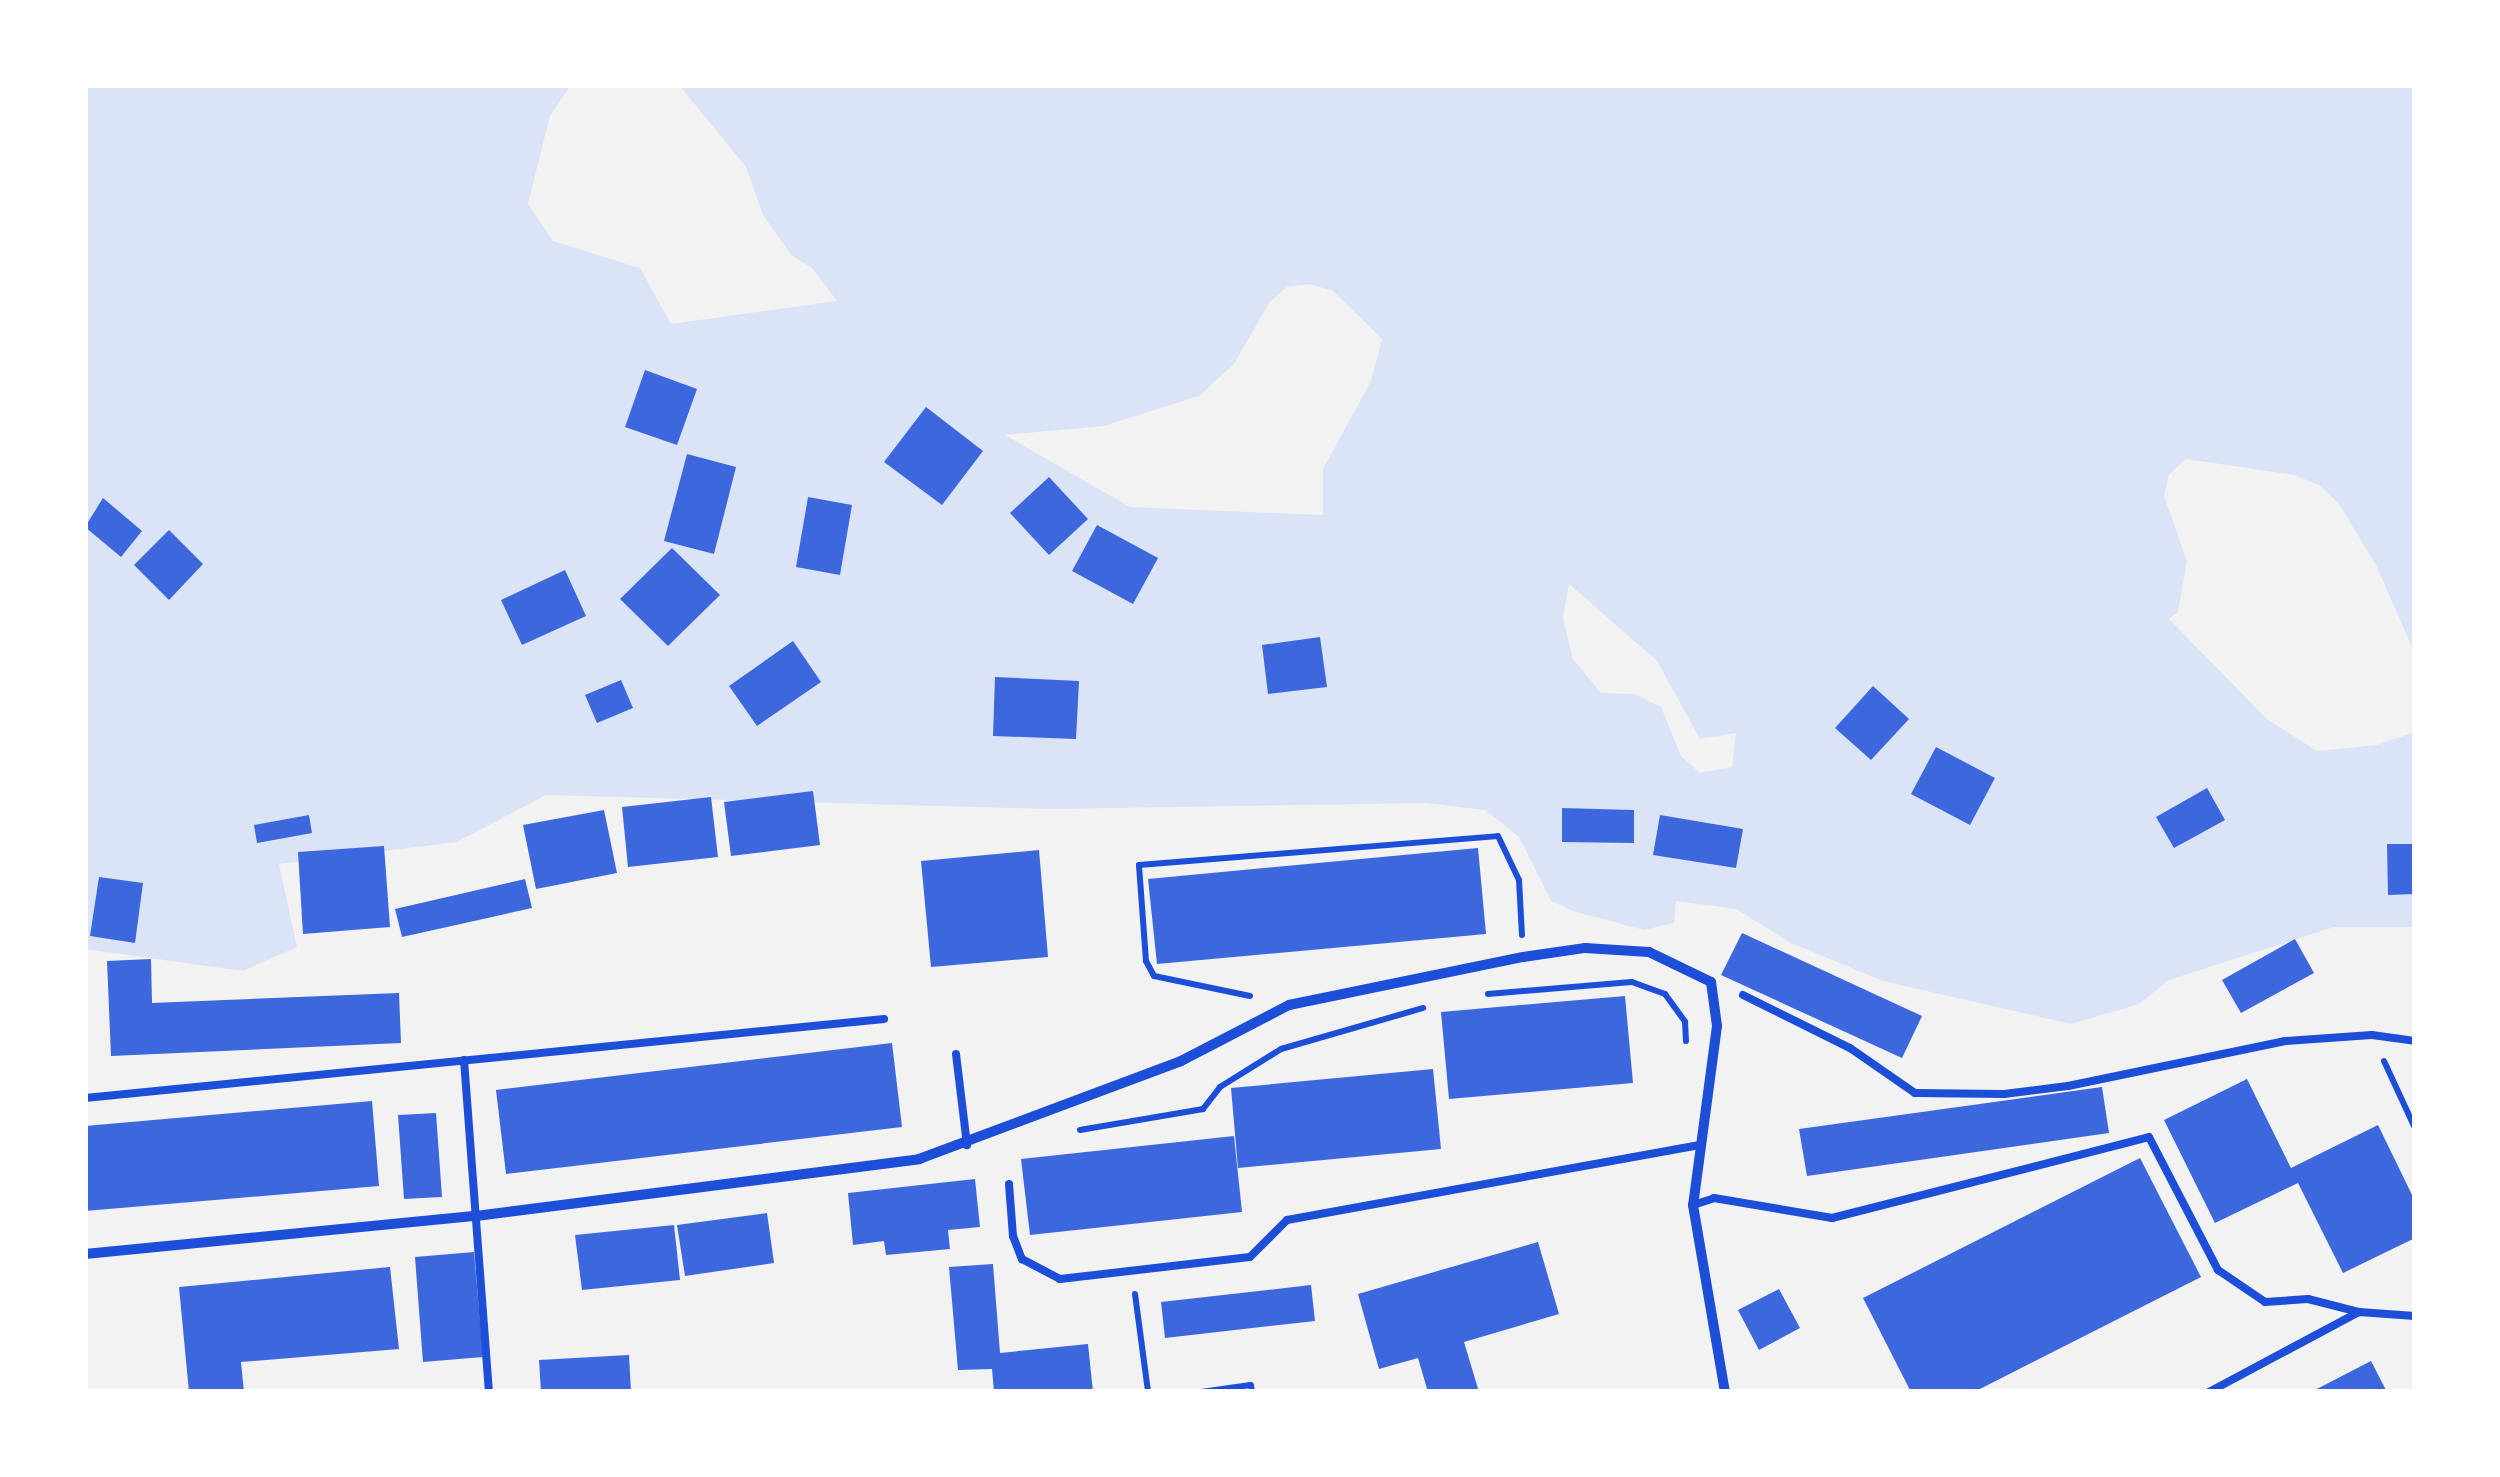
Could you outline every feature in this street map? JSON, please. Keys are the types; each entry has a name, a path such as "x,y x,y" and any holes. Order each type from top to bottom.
{"street":[{"path":"85,1254 476,1216 920,1159 966,1145 1181,1061 1289,1006 1523,957 1585,948 1649,952 1679,962 1711,982 1717,1026 1698,1144 1693,1205 1725,1392"}],"lane":[{"path":"1743,995 1850,1048 1916,1093 2020,1092 2187,1066 2285,1041 2372,1034 2415,1041"},
{"path":"85,1098 884,1019"},
{"path":"956,1054 966,1145"},
{"path":"464,1060 489,1392"},
{"path":"1693,1205 1714,1198 1832,1218 2149,1137 2218,1270 2265,1302 2308,1299 2359,1312 2415,1316"},
{"path":"1009,1184 1012,1236 1022,1259 1060,1279 1250,1258 1286,1220 1698,1144"},
{"path":"2209,1392 2359,1312"}],"path":[{"path":"1289,1006 1154,976 1146,961 1139,866 1498,836 1519,880 1523,957"},
{"path":"1484,994 1632,982 1665,994 1685,1022 1686,1060"},
{"path":"1061,1133 1203,1109 1220,1087 1281,1049 1432,1004"},
{"path":"2372,1034 2415,1128"},
{"path":"1132,1271 1148,1392"},
{"path":"1201,1392 1251,1385 1252,1392"}],"shaded area":[{"path":"85,85 571,85 550,116 528,204 553,241 640,268 671,324 837,301 812,268 791,255 763,215 746,167 679,85 2415,85 2415,654 2376,565 2339,504 2319,485 2294,475 2186,459 2169,475 2164,496 2187,561 2178,612 2169,619 2267,719 2317,751 2377,745 2415,732 2415,927 2334,927 2169,980 2139,1004 2071,1024 1883,981 1791,943 1736,909 1676,901 1674,923 1644,930 1573,911 1551,901 1519,837 1485,810 1426,803 1049,809 546,795 457,842 279,864 297,947 243,971 85,949","holes":["1310,284 1333,291 1382,339 1371,381 1323,469 1323,515 1130,507 1005,435 1104,426 1199,396 1234,364 1269,303 1287,287","1569,584 1657,661 1700,739 1736,733 1732,767 1700,773 1681,756 1661,707 1635,694 1601,693 1573,659 1563,618"]}],"building":[{"path":"645,370 697,389 677,445 625,427"},
{"path":"926,407 983,451 942,505 884,462"},
{"path":"687,454 736,467 714,554 664,541"},
{"path":"1049,477 1088,519 1049,555 1010,513"},
{"path":"808,497 852,505 840,575 796,567"},
{"path":"103,498 142,531 121,557 85,527"},
{"path":"1097,525 1158,558 1133,604 1072,571"},
{"path":"169,530 203,564 169,600 134,565"},
{"path":"672,548 720,595 668,646 620,599"},
{"path":"565,570 586,616 522,645 501,600"},
{"path":"1320,637 1327,687 1268,694 1262,645"},
{"path":"793,641 821,682 757,726 729,686"},
{"path":"995,677 1079,681 1076,739 993,736"},
{"path":"621,680 633,708 597,723 585,695"},
{"path":"1873,686 1909,719 1871,760 1835,728"},
{"path":"1936,747 1995,778 1970,825 1911,794"},
{"path":"2207,788 2225,820 2174,848 2156,817"},
{"path":"813,791 820,845 731,856 724,802"},
{"path":"711,797 718,857 628,867 622,807"},
{"path":"1562,808 1634,810 1634,843 1562,842"},
{"path":"604,810 617,873 536,889 523,825"},
{"path":"309,815 312,833 257,843 254,825"},
{"path":"1660,815 1743,829 1736,868 1653,855"},
{"path":"2387,844 2415,844 2415,894 2388,895"},
{"path":"384,846 390,927 303,934 298,852"},
{"path":"1478,848 1486,934 1157,964 1148,879"},
{"path":"1039,850 1048,957 931,967 921,861"},
{"path":"99,877 143,883 135,943 90,936"},
{"path":"525,879 532,908 402,937 395,909"},
{"path":"1742,933 1922,1016 1902,1058 1721,975"},
{"path":"2295,939 2314,973 2241,1013 2222,980"},
{"path":"151,959 152,1003 399,993 401,1043 111,1056 107,961"},
{"path":"1625,996 1633,1083 1449,1099 1441,1012"},
{"path":"892,1043 902,1127 506,1174 496,1090"},
{"path":"1433,1069 1441,1149 1238,1168 1231,1088"},
{"path":"2247,1079 2291,1168 2378,1125 2415,1201 2415,1238 2343,1273 2298,1183 2215,1223 2164,1120"},
{"path":"2102,1087 2109,1133 1807,1176 1799,1129"},
{"path":"372,1101 379,1186 85,1211 85,1126"},
{"path":"436,1113 442,1197 404,1199 398,1115"},
{"path":"1234,1136 1242,1212 1030,1235 1021,1159"},
{"path":"2140,1158 2201,1277 1974,1392 1911,1392 1863,1298"},
{"path":"975,1179 980,1227 948,1230 950,1249 886,1255 884,1241 853,1245 848,1193"},
{"path":"767,1213 774,1263 685,1276 677,1225"},
{"path":"674,1225 680,1280 582,1290 575,1235"},
{"path":"1538,1242 1559,1314 1464,1342 1479,1392 1428,1392 1418,1358 1379,1369 1358,1294"},
{"path":"474,1252 483,1357 423,1362 415,1257"},
{"path":"993,1264 1000,1353 1088,1344 1093,1392 994,1392 992,1369 958,1370 949,1267"},
{"path":"390,1267 399,1349 241,1362 244,1392 189,1392 179,1287"},
{"path":"1311,1285 1315,1321 1165,1338 1161,1302"},
{"path":"1779,1289 1800,1328 1759,1350 1738,1310"},
{"path":"629,1355 631,1392 541,1392 539,1360"},
{"path":"2371,1361 2387,1392 2311,1392"}]}
